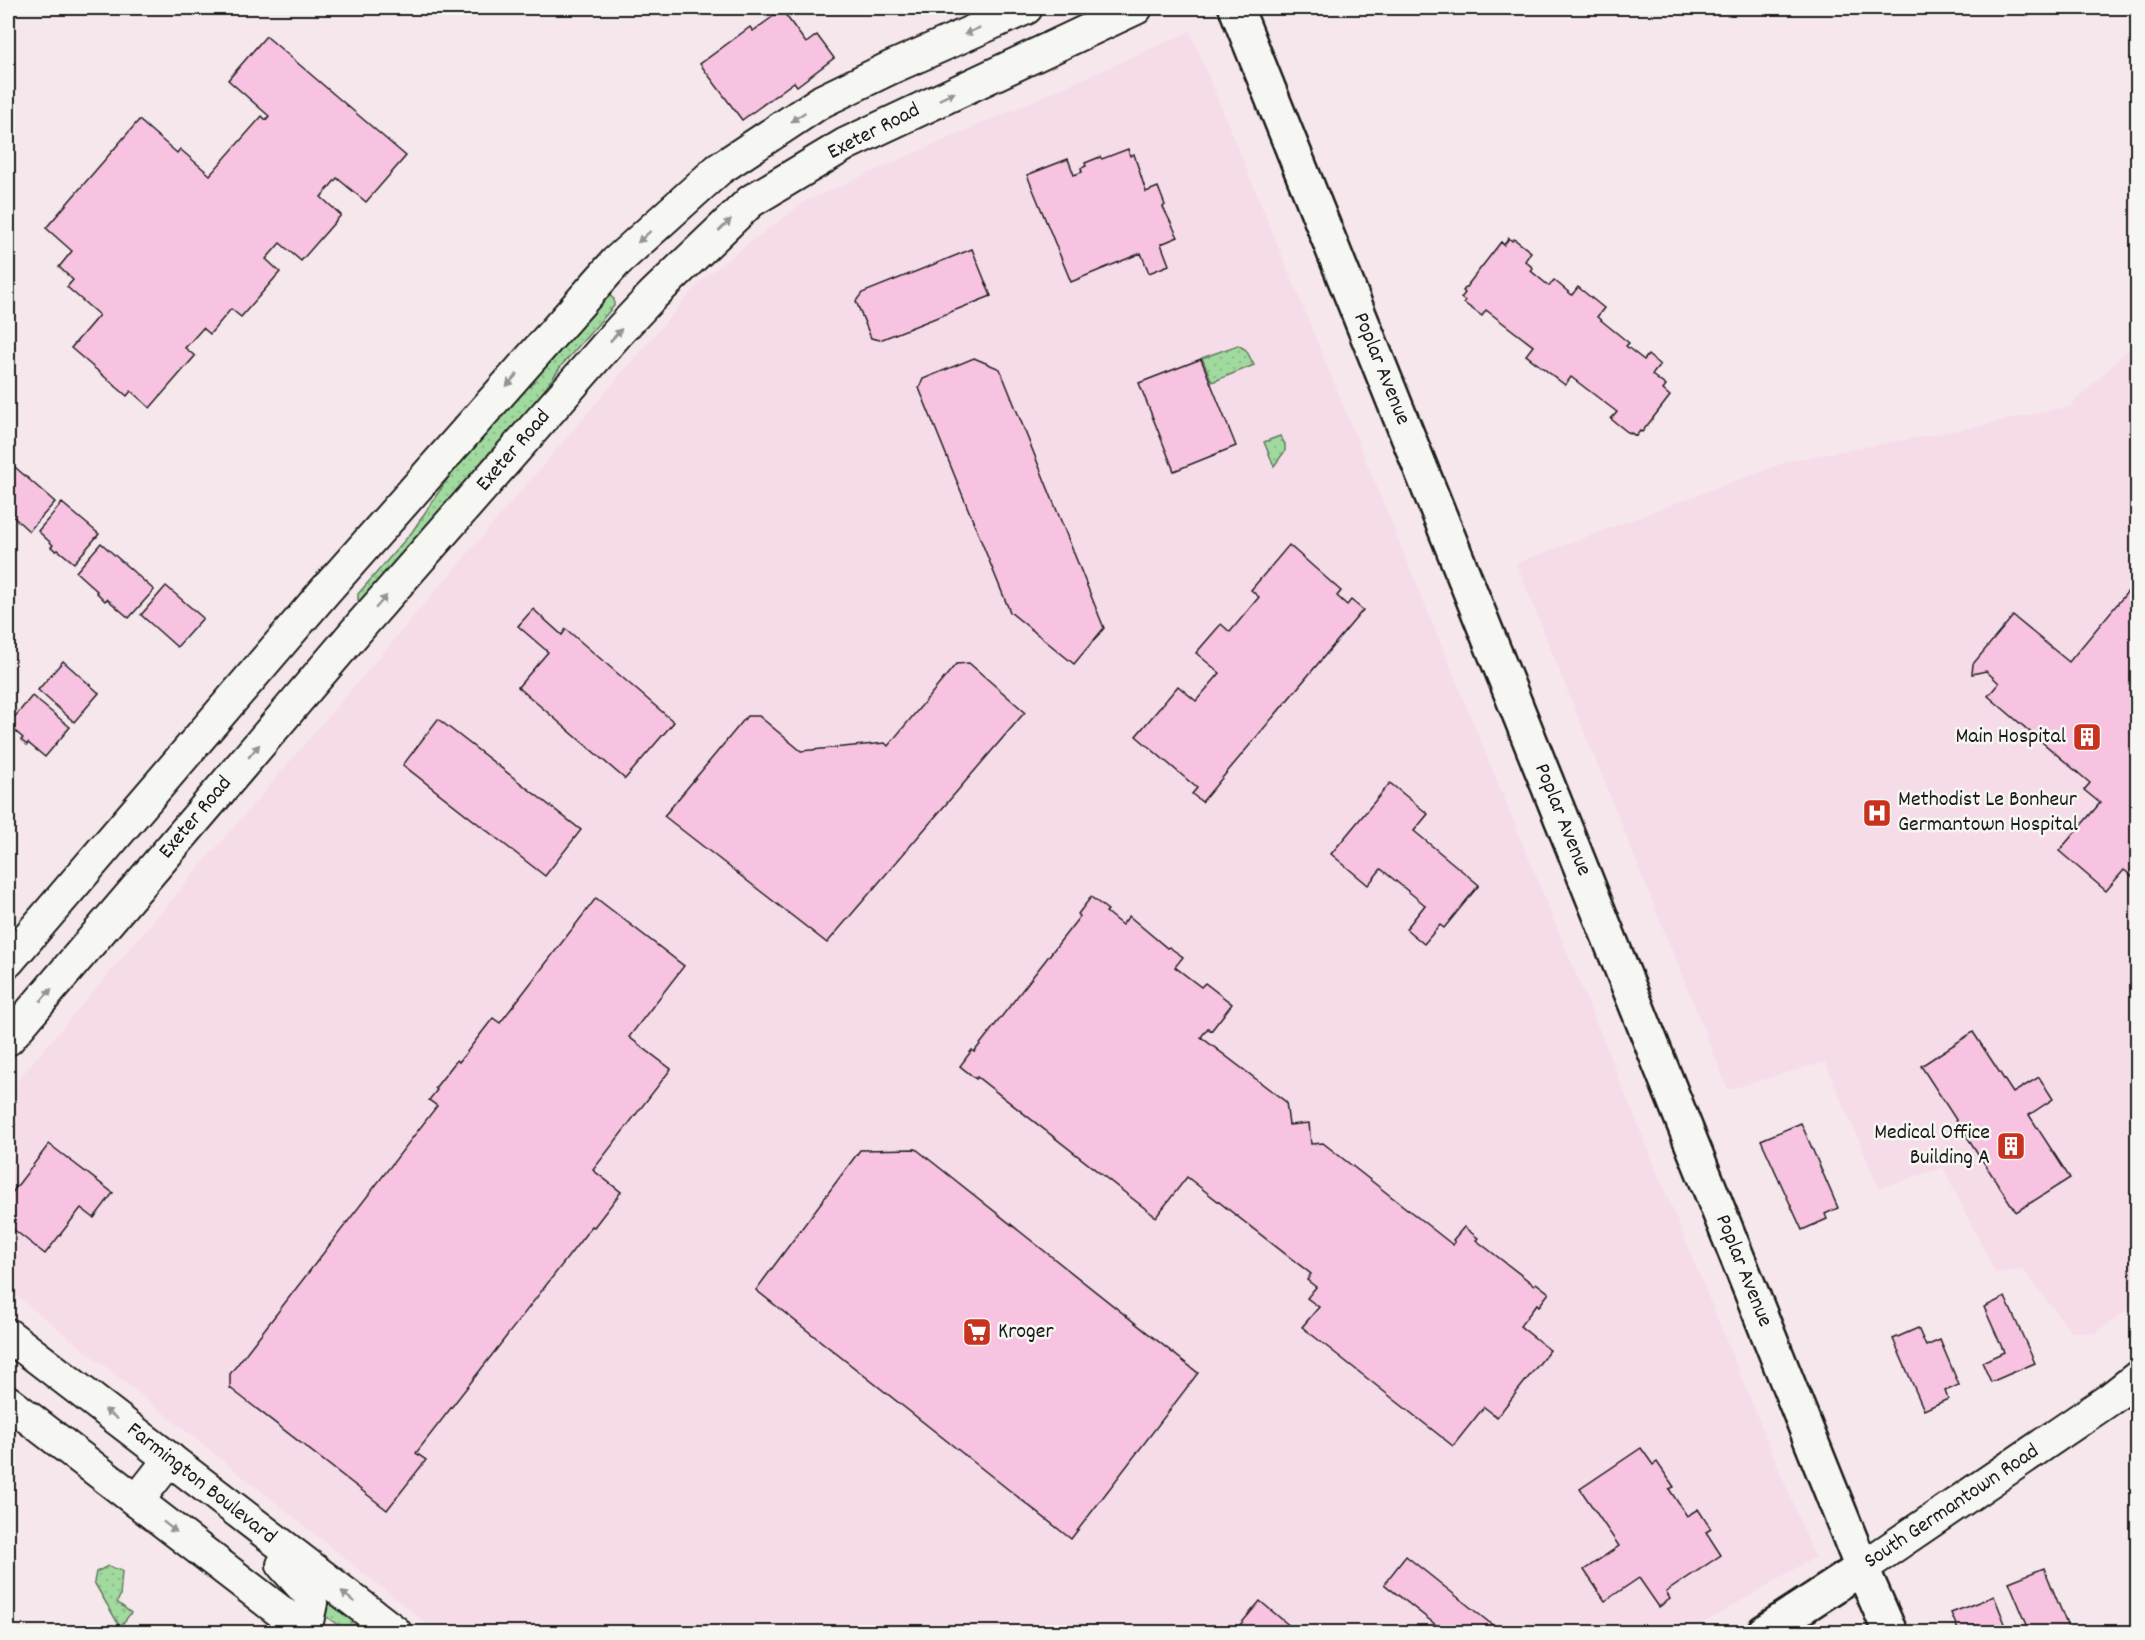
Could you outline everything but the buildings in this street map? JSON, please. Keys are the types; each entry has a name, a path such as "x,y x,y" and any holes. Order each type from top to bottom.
{"main road":[{"name":"Poplar Avenue","path":"1236,8 1862,1568 1890,1632"},
{"name":"South Germantown Road","path":"1764,1632 1862,1568"}],"street":[{"path":"8,961 325,591 616,262 719,169 822,101 890,68 1026,8"},
{"name":"Exeter Road","path":"8,1039 356,632 621,329 652,295 751,201 846,144 1136,8"},
{"name":"Farmington Boulevard","path":"8,1335 395,1632"},
{"name":"South Germantown Road","path":"1862,1568 2110,1400 2138,1377"},
{"path":"8,1402 306,1632 311,1603 310,1595 231,1506"},
{"path":"137,1502 170,1459"}],"shaded area":[{"path":"1190,31 1815,1557 1689,1632 437,1632 8,1289 8,1091 703,278 804,202"},
{"name":"Methodist Le Bonheur Germantown Hospital","path":"2137,341 2137,1303 2096,1333 2071,1332 2023,1270 1995,1273 1943,1168 1879,1188 1825,1062 1728,1090 1516,563 1791,460 1969,428 2070,406"}],"green space":[{"path":"606,295 614,299 614,306 561,366 486,467 362,602 358,600 358,594 412,532 452,472"},
{"path":"1238,345 1246,350 1254,365 1212,382 1202,358"},
{"path":"1280,436 1285,444 1285,451 1274,466 1264,442"},
{"path":"108,1566 122,1571 120,1596 117,1602 131,1613 120,1627 94,1582 96,1572"},
{"path":"321,1595 369,1632 347,1632 320,1612"}],"place":[{"name":"Main Hospital","path":"2087,737"},
{"name":"Methodist Le Bonheur Germantown Hospital","path":"1877,813"},
{"name":"Medical Office Building A","path":"2011,1146"},
{"name":"Kroger","path":"977,1332"}]}
